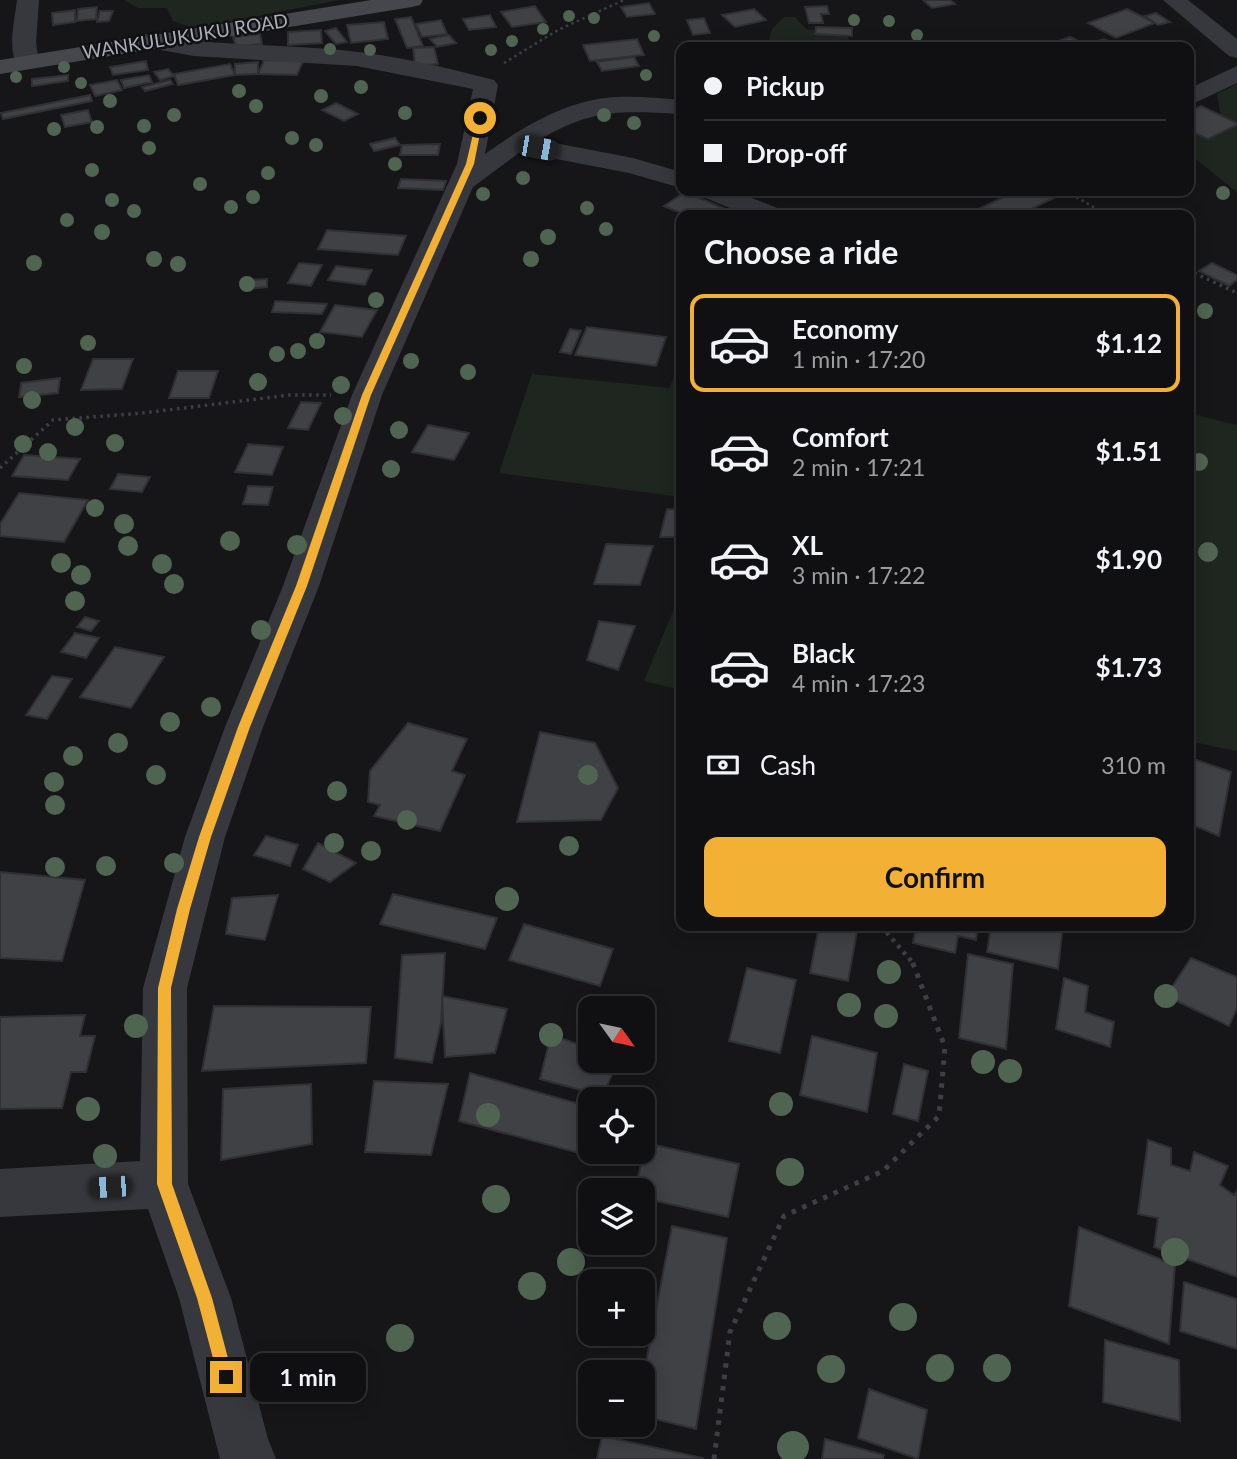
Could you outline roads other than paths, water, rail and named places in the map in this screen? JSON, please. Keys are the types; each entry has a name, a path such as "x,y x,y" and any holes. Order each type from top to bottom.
{"main road":[{"name":"WANKULUKUKU ROAD","path":"0,67 412,0"}],"street":[{"path":"27,62 24,42 28,0"},
{"path":"1174,0 1237,51"},
{"path":"147,41 205,51 342,58 450,75 486,85 470,164 367,395 301,586 240,739 184,909 165,988 164,1184 205,1298 248,1459"},
{"path":"1194,96 1237,74"},
{"path":"463,182 562,119 592,108 625,104 676,107"},
{"path":"519,144 633,166 676,179"},
{"path":"724,196 758,210"},
{"path":"0,1193 164,1184"}]}
